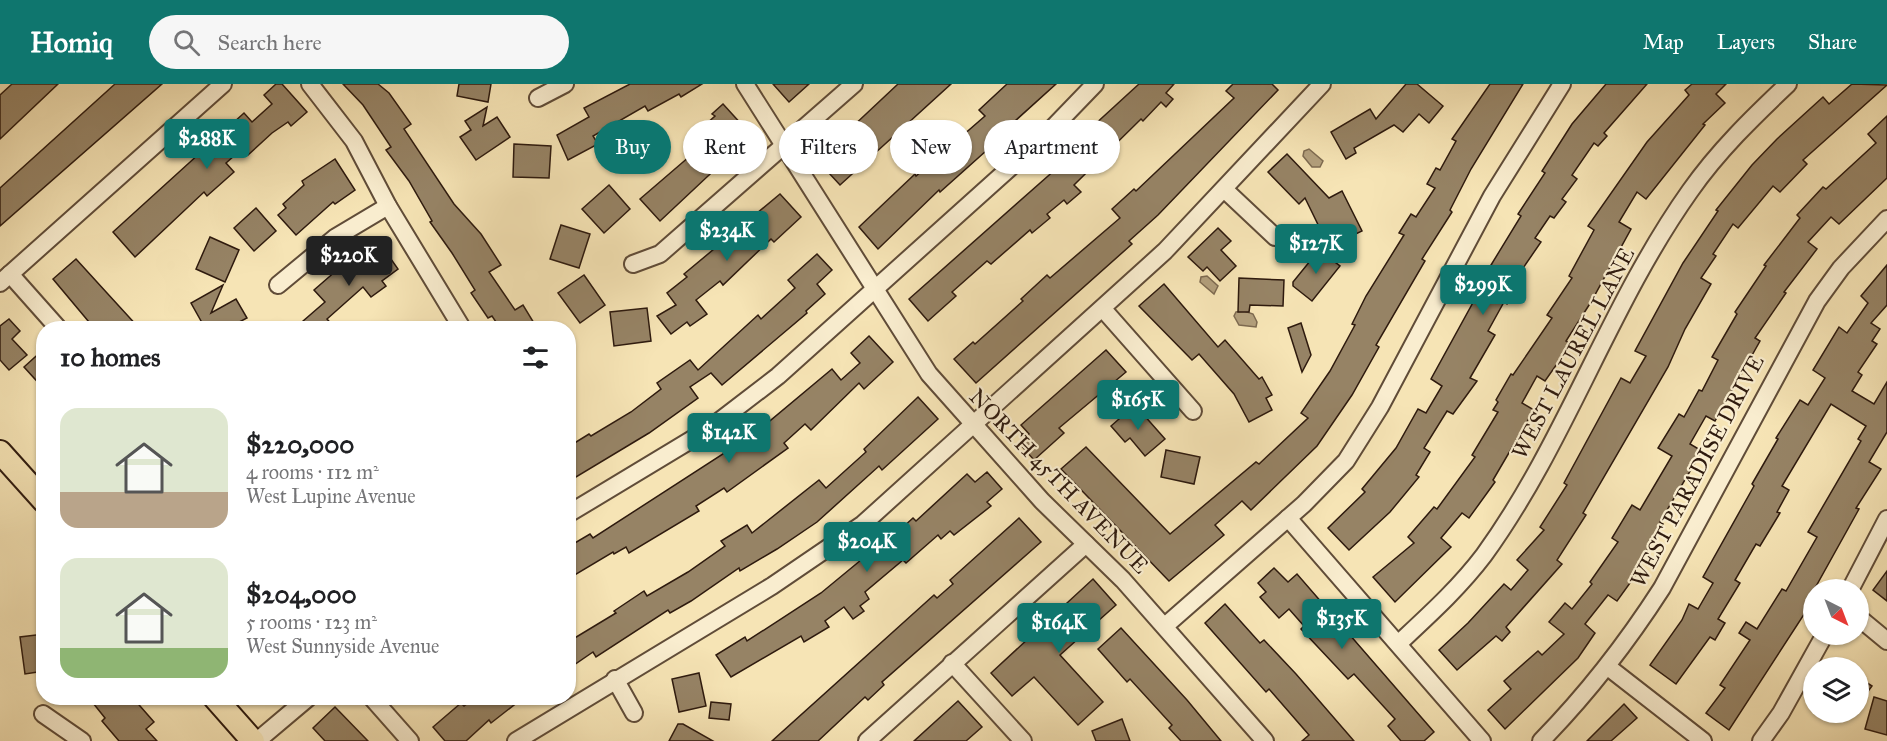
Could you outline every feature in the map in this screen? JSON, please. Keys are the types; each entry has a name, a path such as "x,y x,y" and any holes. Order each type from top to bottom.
{"main road":[{"path":"0,452 36,492"},
{"path":"222,705 255,741"}],"street":[{"path":"50,321 5,279 223,84"},
{"path":"310,84 354,141 388,206 458,321"},
{"path":"538,98 565,84"},
{"name":"NORTH 45TH AVENUE","path":"745,84 779,138"},
{"path":"813,120 854,84"},
{"path":"576,509 667,456 740,406 812,347 1042,139 1095,84"},
{"path":"576,703 772,586 863,524 1165,251 1322,84"},
{"path":"1166,626 1288,518 1346,461 1363,437 1492,196 1562,84"},
{"name":"WEST LAUREL LANE","path":"1399,643 1454,591 1483,556 1522,496 1647,261 1685,199 1734,137 1788,84"},
{"path":"633,264 660,254 779,150"},
{"name":"NORTH 45TH AVENUE","path":"802,174 929,374 1042,501 1124,580 1265,741"},
{"path":"1224,189 1275,237"},
{"path":"278,285 336,237 388,206"},
{"name":"WEST PARADISE DRIVE","path":"1541,741 1608,667 1662,588 1790,347 1817,301 1841,268 1887,219"},
{"path":"1103,309 1193,411"},
{"path":"1288,518 1482,741"},
{"path":"1856,579 1887,519"},
{"path":"867,741 1086,544"},
{"path":"1869,626 1887,641"},
{"path":"1761,741 1781,713 1820,645"},
{"path":"952,663 1023,741"},
{"path":"1608,667 1703,741"},
{"path":"615,679 634,713"},
{"path":"255,741 299,705"},
{"path":"378,705 410,741"},
{"path":"516,741 573,705"},
{"path":"43,714 82,741"}],"shaded area":[{"path":"1309,149 1323,161 1320,167 1312,167 1303,156 1304,151"},
{"path":"1207,276 1218,286 1214,294 1200,282 1201,277"},
{"path":"1244,311 1253,314 1257,322 1256,327 1239,325 1234,316 1236,312"}],"building":[{"path":"12,84 58,84 0,139 0,95"},
{"path":"115,84 162,84 0,226 0,188"},
{"path":"276,84 282,84 307,112 291,126 288,122 272,133 248,155 242,149 226,163 234,172 207,196 204,192 135,257 113,232 244,113 252,122 272,104 264,95"},
{"path":"343,84 378,84 389,93 411,124 404,129 454,204 481,234 501,265 489,272 515,310 523,305 533,321 495,321 492,316 488,318 471,293 475,290 430,222 432,221 409,181 386,150 391,147 363,105"},
{"path":"459,84 491,84 488,102 457,96"},
{"path":"630,84 702,84 681,97 679,94 648,111 645,106 621,120 594,120 594,146 568,160 557,135 589,117 584,108"},
{"path":"773,84 809,84 789,102"},
{"path":"898,84 951,84 911,120 890,120 890,140 878,150 878,120 860,120"},
{"path":"1007,84 1056,84 1016,120 984,120 984,153 972,163 972,127 985,116 979,110"},
{"path":"1139,84 1174,84 1166,93 1173,99 1166,107 1161,102 1143,121 1141,119 1120,140 1120,120 1100,120"},
{"path":"1233,84 1272,84 1278,90 1158,215 1129,241 1132,244 976,383 954,359 973,342 975,344 1023,301 1021,299 1047,275 1050,278 1120,218 1112,209 1134,189 1136,191 1234,98 1226,91"},
{"path":"1406,84 1417,84 1443,106 1429,123 1419,114 1403,132 1394,125 1354,148 1356,153 1346,159 1331,132 1370,109 1376,119"},
{"path":"1490,84 1523,84 1471,169 1450,210 1452,212 1422,259 1425,261 1376,345 1379,347 1352,395 1317,446 1251,510 1242,501 1215,525 1224,535 1169,581 1061,469 1086,447 1170,534 1256,462 1259,464 1308,418 1301,413 1330,371 1355,325 1352,324 1366,296 1404,235 1399,233 1411,214 1416,217 1435,188 1427,184 1436,168 1440,170 1456,141 1452,139"},
{"path":"1606,84 1647,84 1604,133 1607,136 1598,146 1594,143 1572,175 1577,179 1562,199 1566,202 1554,218 1550,216 1535,238 1541,242 1512,284 1517,287 1507,304 1504,302 1488,331 1495,335 1470,378 1477,381 1453,414 1447,411 1424,448 1430,452 1416,475 1419,477 1390,512 1349,550 1328,528 1365,492 1362,489 1396,448 1418,409 1426,413 1442,386 1431,379 1493,266 1491,265 1521,216 1518,214 1545,173 1542,171 1572,124"},
{"path":"1692,84 1726,84 1716,94 1725,103 1703,124 1705,125 1646,199 1637,192 1619,222 1631,229 1591,302 1566,341 1571,344 1545,381 1537,376 1522,403 1534,410 1493,480 1495,482 1469,518 1462,513 1441,538 1451,547 1395,602 1373,577 1414,543 1408,537 1434,507 1437,509 1475,457 1472,455 1498,412 1493,410 1498,402 1496,400 1511,374 1513,375 1552,318 1547,315 1572,278 1569,276 1594,230 1588,226 1647,142 1689,95 1685,90"},
{"path":"1852,84 1887,85 1803,160 1807,164 1780,192 1773,186 1738,228 1733,224 1713,254 1716,256 1701,278 1711,284 1685,329 1668,367 1583,513 1586,515 1557,560 1562,564 1506,627 1510,632 1502,641 1496,636 1457,670 1439,650 1504,584 1511,590 1528,570 1517,560 1544,530 1540,527 1567,485 1564,483 1621,378 1630,383 1646,356 1635,351 1683,263 1718,211 1716,210 1752,165 1777,139 1823,97 1829,104"},
{"path":"723,104 738,120 711,120 715,116 712,114"},
{"path":"487,107 483,126 497,117 510,137 476,160 460,137 471,130 465,121"},
{"path":"1887,116 1887,178 1839,224 1831,217 1808,242 1817,249 1784,292 1786,293 1755,338 1760,341 1715,421 1706,416 1690,444 1702,451 1660,522 1663,524 1635,570 1638,572 1617,601 1608,595 1585,624 1595,633 1578,658 1505,729 1488,710 1511,689 1504,681 1538,651 1542,655 1564,634 1549,622 1565,603 1572,609 1592,584 1590,582 1618,542 1612,538 1632,505 1640,510 1672,456 1658,448 1679,414 1684,417 1699,390 1702,391 1718,360 1712,357 1737,314 1735,312 1766,266 1764,265 1800,218 1797,215 1823,187 1826,189 1876,143 1868,134"},
{"path":"514,144 551,146 549,178 513,177"},
{"path":"1287,154 1329,198 1342,191 1362,231 1329,247 1305,198 1299,204 1268,172"},
{"path":"335,159 355,190 335,204 333,202 296,235 278,215 286,208 283,204 304,185 302,181"},
{"path":"683,162 683,174 710,174 660,221 640,199"},
{"path":"830,174 852,174 840,185"},
{"path":"915,174 916,176 918,174 960,174 940,192 939,190 878,249 859,227"},
{"path":"1050,174 1085,174 1074,185 1081,192 1067,204 1064,200 1047,214 1050,218 1032,233 1030,230 991,264 987,261 952,292 956,296 928,321 909,299"},
{"path":"609,185 630,209 604,233 582,209"},
{"path":"780,194 801,217 774,242 771,239 723,285 720,281 696,300 707,314 690,326 687,322 671,334 657,316 676,305 667,293 687,277 684,274"},
{"path":"256,208 276,231 254,251 234,228"},
{"path":"561,225 590,234 579,268 550,259"},
{"path":"1218,228 1231,241 1221,250 1236,266 1220,281 1207,267 1203,271 1188,257"},
{"path":"210,237 239,250 225,282 196,269"},
{"path":"1319,250 1340,266 1312,301 1293,286 1293,282"},
{"path":"386,252 398,269 382,281 386,286 371,297 363,287 327,319 329,321 303,321 325,302 314,290 360,253 368,264"},
{"path":"817,254 832,270 817,284 825,294 806,311 807,313 722,385 711,373 690,387 698,398 649,433 576,477 576,442 589,434 591,436 631,412 661,389 657,383 690,360 698,370 758,315 761,319 795,288 788,280"},
{"path":"76,259 133,321 88,321 53,279"},
{"path":"1887,265 1887,305 1871,323 1880,329 1872,341 1877,344 1858,372 1862,375 1852,391 1874,404 1887,382 1887,432 1869,462 1881,469 1856,508 1859,509 1820,579 1803,579 1803,616 1729,730 1706,713 1725,688 1720,685 1750,640 1739,633 1746,622 1757,629 1782,589 1786,591 1817,537 1808,532 1861,441 1858,439 1866,426 1831,404 1782,486 1789,490 1777,512 1780,513 1760,546 1756,544 1735,580 1740,583 1718,619 1725,623 1715,640 1710,637 1676,684 1650,665 1682,620 1689,604 1698,609 1713,583 1703,577 1754,486 1752,484 1778,439 1776,438 1800,400 1808,405 1825,378 1813,370 1839,327 1847,333 1868,303 1861,296"},
{"path":"584,275 605,305 580,323 558,293"},
{"path":"1239,278 1284,280 1283,306 1250,305 1249,312 1238,312"},
{"path":"1164,284 1218,347 1225,340 1259,379 1262,377 1272,395 1266,398 1272,410 1249,422 1234,394 1199,354 1192,360 1139,306"},
{"path":"223,285 211,313 236,299 247,318 241,321 201,321 191,303"},
{"path":"647,308 651,341 614,346 610,312"},
{"path":"9,319 20,331 12,339 27,355 9,370 0,360 0,326"},
{"path":"1301,323 1311,355 1302,372 1288,328"},
{"path":"869,336 893,362 864,389 859,383 811,430 805,424 784,443 788,448 727,492 724,488 696,506 699,511 629,553 626,547 614,554 613,552 576,574 576,542 590,534 593,538 732,448 734,451 832,369 841,380 860,363 851,353"},
{"path":"1106,350 1126,372 1059,428 1064,433 1034,460 1019,443 1029,434 1021,425"},
{"path":"36,356 36,380 24,367"},
{"path":"918,397 938,419 882,470 879,466 817,522 740,571 739,568 691,601 670,613 668,610 596,657 593,652 576,664 576,637 616,613 614,611 644,591 647,596 688,572 725,546 721,541 747,525 752,533 819,480 826,488 866,452 864,449"},
{"path":"1135,405 1165,439 1145,456 1130,438 1125,442 1111,426"},
{"path":"1166,450 1200,457 1194,484 1161,477"},
{"path":"987,472 1002,489 987,502 991,506 954,535 950,531 941,539 938,535 906,563 903,560 865,592 869,599 860,606 864,611 853,619 844,607 825,621 829,627 804,642 801,636 731,677 716,655 745,637 747,641 821,593 878,546 880,548 913,518 916,521 967,474 975,482"},
{"path":"1019,518 1041,542 882,682 884,685 868,700 865,697 818,741 772,741 934,595 937,598 953,584 950,580"},
{"path":"1274,568 1288,582 1297,574 1434,732 1424,741 1401,741 1388,726 1395,719 1354,674 1348,679 1301,629 1304,626 1289,609 1279,618 1260,597 1266,592 1258,583"},
{"path":"1887,571 1887,601 1873,590"},
{"path":"1093,579 1116,605 1060,655 1103,702 1078,725 1034,677 1012,696 991,673"},
{"path":"1225,604 1260,643 1264,640 1354,741 1302,741 1309,735 1269,689 1266,692 1205,623"},
{"path":"1121,628 1221,741 1181,741 1169,728 1172,725 1130,679 1127,682 1098,649"},
{"path":"36,635 36,672 25,674 20,637"},
{"path":"699,673 706,706 679,712 672,679"},
{"path":"1874,697 1887,701 1887,735 1865,729 1867,723 1869,723"},
{"path":"958,701 982,727 966,741 914,741"},
{"path":"711,702 731,704 729,720 709,718"},
{"path":"1624,704 1637,718 1611,741 1587,741"},
{"path":"95,705 139,705 154,722 146,729 157,741 119,741 102,721 105,718"},
{"path":"459,705 514,705 491,723 489,720 466,741 445,741 433,727"},
{"path":"335,707 368,741 325,741 313,728"},
{"path":"1122,719 1130,741 1096,741 1092,731"},
{"path":"678,724 683,724 713,741 669,741"}]}
